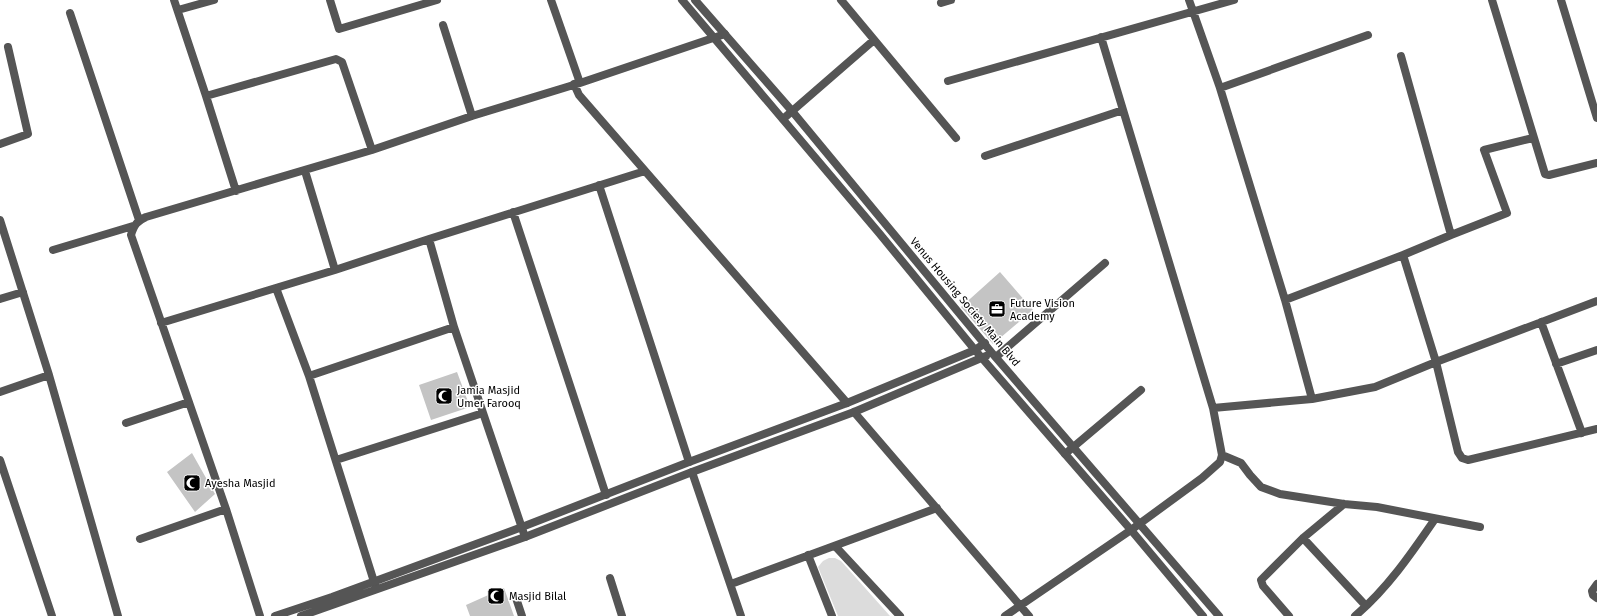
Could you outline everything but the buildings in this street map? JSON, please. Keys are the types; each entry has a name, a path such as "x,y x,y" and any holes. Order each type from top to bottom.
{"street":[{"path":"174,0 236,191"},
{"path":"178,10 214,0"},
{"path":"330,0 339,29 437,0"},
{"path":"551,0 579,95 847,403 1029,616"},
{"name":"Venus Housing Society Main Blvd","path":"682,0 879,233 975,350 1131,530 1203,616"},
{"name":"Venus Housing Society Main Blvd","path":"695,0 792,112 1072,447 1140,523 1219,616"},
{"path":"841,0 956,138"},
{"path":"941,3 951,0"},
{"path":"1189,0 1220,88 1285,300 1312,399"},
{"path":"948,81 1234,0"},
{"path":"1492,0 1545,174 1549,175 1597,163"},
{"path":"1560,0 1597,118"},
{"path":"70,13 136,223 131,235 226,509 260,616"},
{"path":"443,25 472,116"},
{"path":"53,250 236,191 372,150 472,116 577,84 725,34"},
{"path":"1220,88 1368,35"},
{"path":"1005,616 1131,530 1202,478 1220,462 1222,455 1214,408 1101,37"},
{"path":"783,119 874,40"},
{"path":"0,144 28,134 8,47"},
{"path":"1401,56 1451,235"},
{"path":"206,96 336,59 342,62 372,150"},
{"path":"984,156 1123,110"},
{"path":"1285,300 1404,255 1507,213 1484,150 1533,138"},
{"path":"305,170 335,270"},
{"path":"161,323 335,270 645,171"},
{"path":"599,185 692,472 741,616"},
{"path":"513,212 606,495 610,503"},
{"path":"0,220 49,376 118,616"},
{"path":"429,239 454,327 525,537"},
{"path":"1404,255 1436,362 1458,452 1462,458 1468,460 1597,429"},
{"path":"275,616 525,537 610,503 854,412 982,358 994,355 1105,263"},
{"path":"276,288 309,376 375,585"},
{"path":"0,299 23,292"},
{"path":"1214,408 1312,399 1375,387 1436,362 1597,301"},
{"path":"1541,322 1582,433"},
{"path":"309,376 454,327"},
{"path":"301,616 522,527 847,403 975,350 985,343"},
{"path":"1556,364 1597,350"},
{"path":"0,392 49,376"},
{"path":"1065,454 1141,390"},
{"path":"126,423 189,402"},
{"path":"336,460 483,413"},
{"path":"1222,455 1241,463 1262,488 1280,494 1344,504 1377,507 1480,528"},
{"path":"0,460 52,616"},
{"path":"1289,616 1263,586 1261,580 1303,538 1344,504"},
{"path":"730,584 937,508"},
{"path":"140,539 226,509"},
{"path":"1355,616 1373,601 1397,572 1435,519"},
{"path":"1303,538 1366,606"},
{"path":"835,546 900,616"},
{"path":"808,556 832,616"},
{"path":"610,578 622,616"},
{"path":"1597,584 1592,591 1597,598"},
{"path":"516,598 522,616"}],"shaded area":[{"path":"829,558 835,558 841,561 890,616 838,616 818,567 823,561"}],"place":[{"name":"Future Vision Academy","path":"997,309"},
{"name":"Jamia Masjid Umer Farooq","path":"444,396"},
{"name":"Ayesha Masjid","path":"192,483"},
{"name":"Masjid Bilal","path":"496,596"}]}
